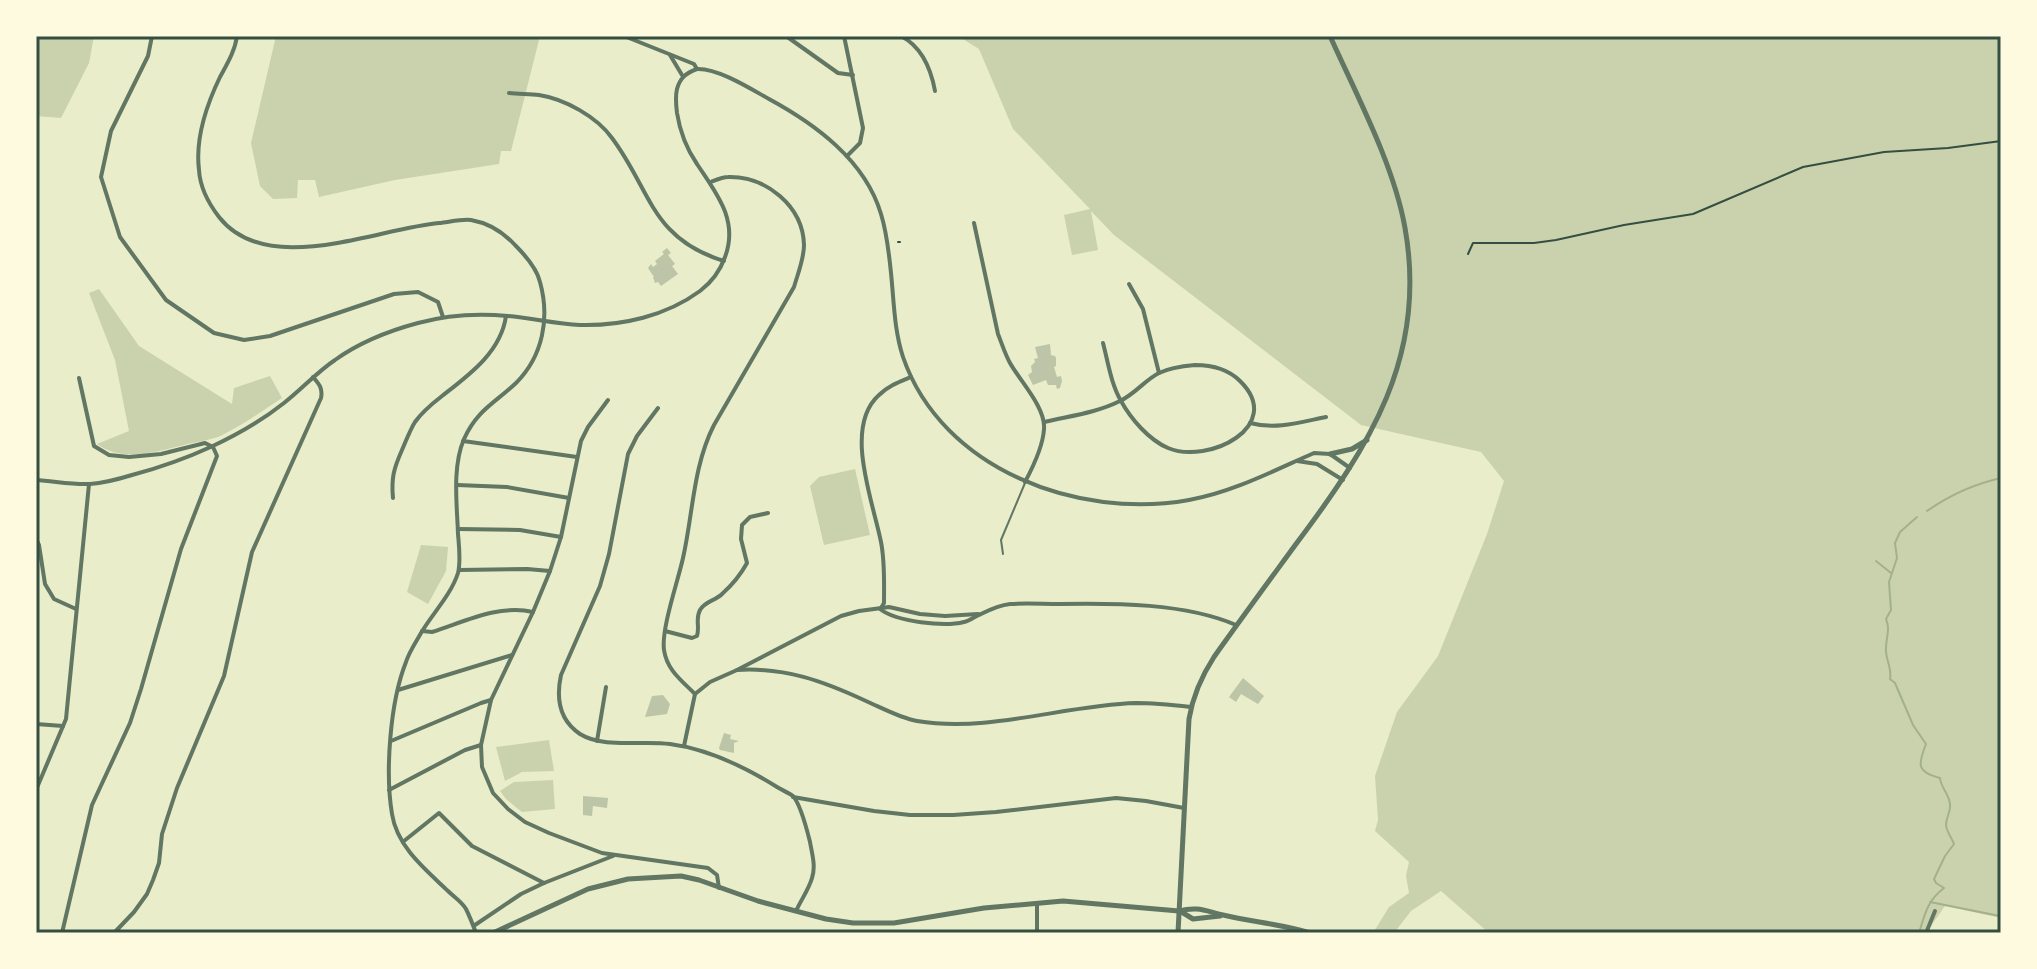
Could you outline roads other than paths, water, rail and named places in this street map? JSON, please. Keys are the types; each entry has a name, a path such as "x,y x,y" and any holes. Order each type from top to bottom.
{"street":[{"path":"152,36 148,56 111,131 101,177 120,237 166,300 214,333 244,340 270,336 394,294 418,292 438,302 443,317"},
{"path":"237,36 236,47 205,115 198,144 199,175 205,193 213,209 234,233 257,243 297,248 420,225 470,220 503,233 540,279 545,321 541,343 532,364 478,415 463,441 457,485 459,570 452,587 406,660 398,690 391,741 389,790 393,819 403,841 417,860 465,907 476,933"},
{"path":"624,36 694,64 697,69"},
{"path":"786,36 838,73 853,75"},
{"path":"844,36 863,128 860,143 847,156"},
{"path":"901,36 921,54 932,73 935,91"},
{"path":"1178,933 1191,707 1200,678 1343,480 1385,403 1403,348 1409,293 1405,227 1396,192 1377,143 1330,36"},
{"path":"669,53 683,76"},
{"path":"36,480 89,484 155,469 213,447 273,411 335,360 384,333 443,317 476,314 581,325 647,318 703,289 717,275 730,245 724,205 682,137 676,96 683,76 697,69 715,72 773,101 815,127 847,156 865,180 880,210 888,245 894,319 911,377 933,411 956,438 981,459 1025,482 1065,495 1092,501 1155,504 1214,495 1314,453 1330,454 1352,449 1368,439"},
{"path":"509,93 542,95 569,105 594,120 611,136 664,225 693,248 724,261"},
{"path":"695,694 669,669 663,646 683,558 699,465 705,444 794,287 804,243 799,222 790,205 774,192 749,179 725,176 710,182"},
{"path":"974,223 1003,349 1044,422 1037,456 1025,482"},
{"path":"1129,284 1143,309 1159,373"},
{"path":"393,498 391,480 416,421 481,363 496,344 505,326 506,316"},
{"path":"1044,422 1097,410 1121,401 1159,373 1197,365 1226,371 1251,394 1255,413 1250,423 1238,436 1216,448 1189,452 1171,449 1155,441 1121,401 1111,377 1103,343"},
{"path":"114,933 134,912 153,880 159,863 162,834 173,800 224,676 252,552 321,398 323,391 313,377"},
{"path":"880,609 884,603 885,563 863,462 861,433 867,414 878,396 893,384 911,377"},
{"path":"62,933 92,805 130,723 181,549 217,456 213,447 205,443 161,454 109,455 94,446 79,378"},
{"path":"608,400 581,441 561,537 550,571 491,700 481,745 482,767 493,793 525,822 572,843 615,856 708,868 717,875 719,888"},
{"path":"658,408 628,454 600,586 557,690 563,715 577,732 597,741 684,746 755,773 793,797 874,811 953,815 1116,798 1184,808"},
{"path":"1250,423 1285,425 1326,417"},
{"path":"463,441 577,457"},
{"path":"1330,454 1350,468"},
{"path":"1294,461 1317,464 1343,480"},
{"path":"36,790 66,719 89,484"},
{"path":"457,485 507,487 570,498"},
{"path":"665,631 692,638 697,636 699,611 723,593 747,563 741,539 742,525 750,517 768,513"},
{"path":"458,529 520,530 561,537"},
{"path":"36,539 45,584 54,599 76,609"},
{"path":"459,570 550,571"},
{"path":"684,746 695,694 710,682 841,616 859,611 889,607 945,616 980,614 1007,605 1102,603 1194,613 1236,625"},
{"path":"422,631 432,632 503,610 533,612"},
{"path":"398,690 512,655"},
{"path":"737,670 758,668 789,672 834,686 903,717 927,722 1014,719 1137,703 1191,707"},
{"path":"597,741 606,687"},
{"path":"391,741 491,700"},
{"path":"36,724 63,726"},
{"path":"389,790 465,750 481,745"},
{"path":"793,797 808,832 814,861 813,877 796,911"},
{"path":"403,841 439,813 472,846 544,883"},
{"path":"474,926 521,894 615,856"},
{"path":"493,933 588,889 628,879 681,876 758,901 842,922 873,924 1063,901 1179,911 1195,907 1310,933"},
{"path":"1037,902 1037,933"},
{"path":"1179,911 1193,919 1222,915"},
{"path":"1926,933 1935,911"}],"lane":[{"path":"1003,554 1001,540 1025,482"}],"waterway":[{"path":"1927,511 1962,491 2001,478"},
{"path":"1917,517 1900,532 1895,543 1897,558 1889,582 1891,610 1886,619 1886,652 1890,679 1895,683 1913,725 1926,744 1921,766 1927,773 1940,778 1949,800 1946,825 1954,844 1934,879 1944,888 1930,903 1919,933"},
{"path":"1876,561 1891,573"},
{"path":"1930,902 2000,916"}]}
